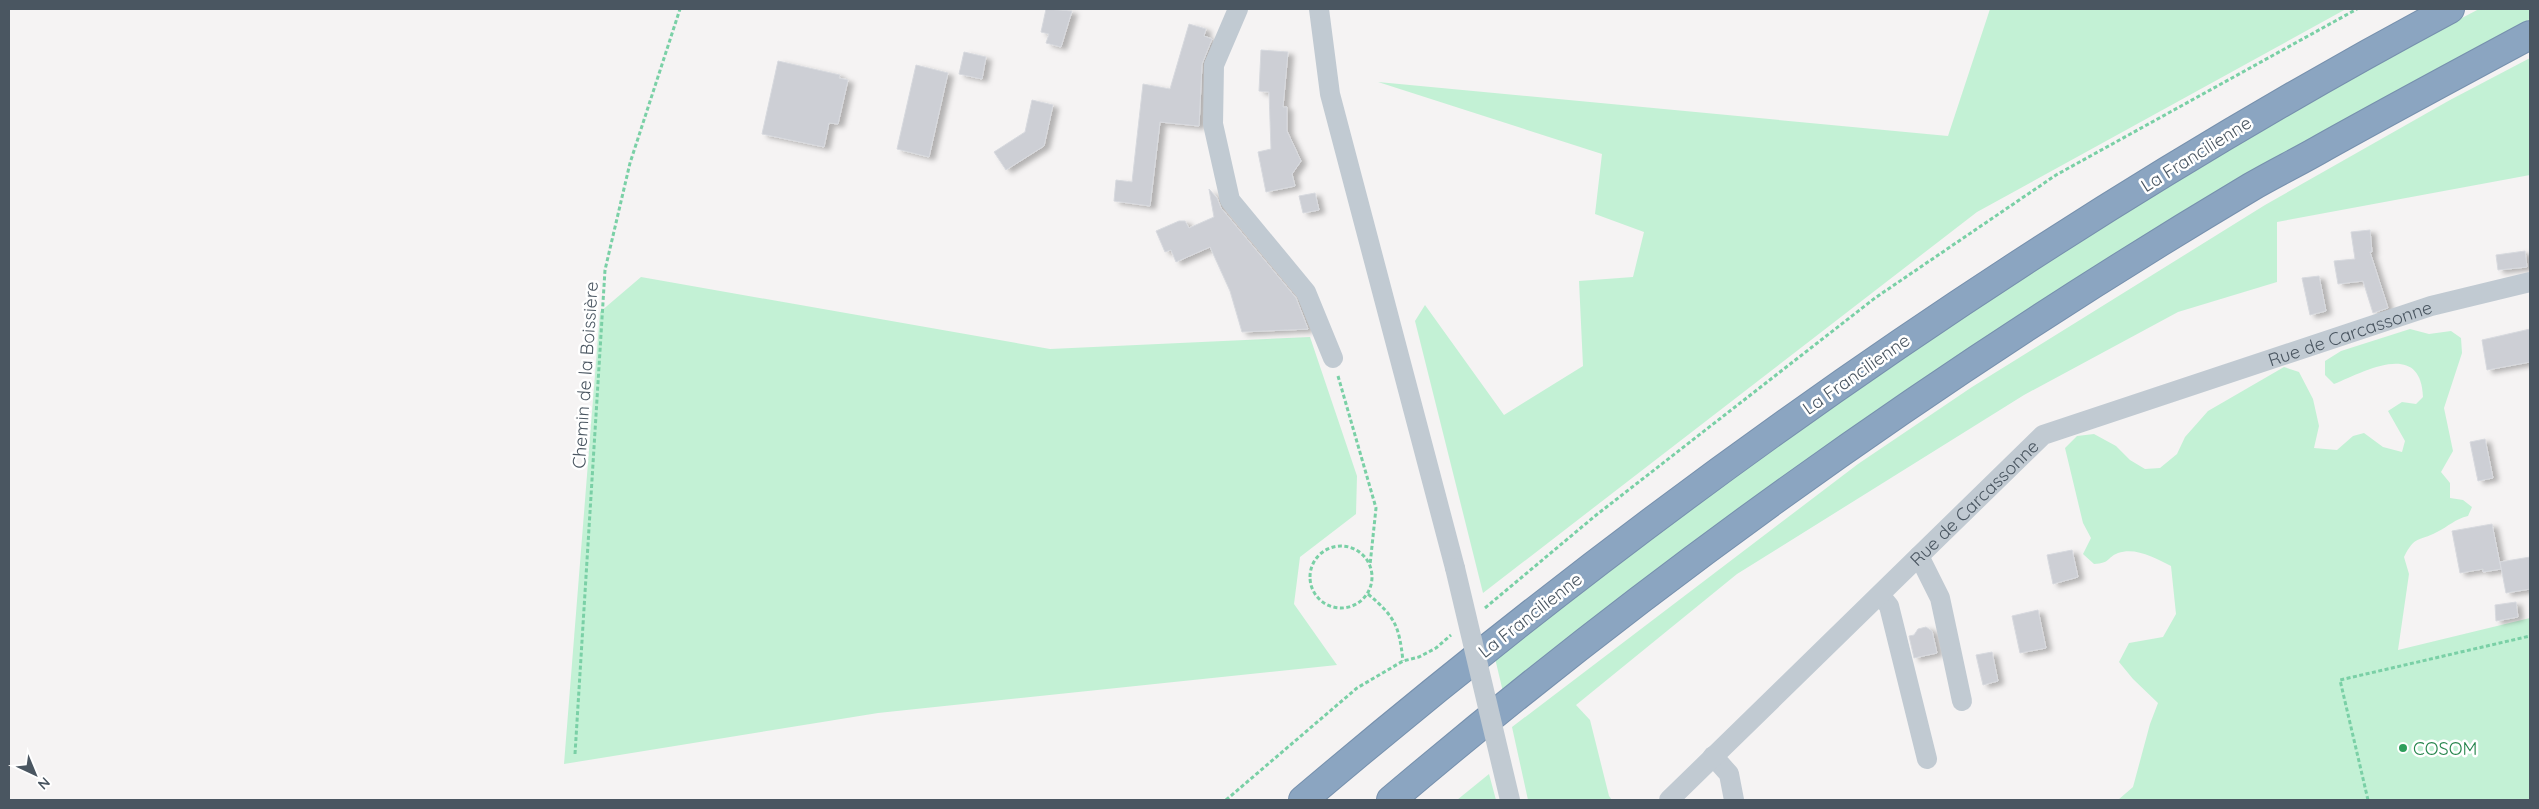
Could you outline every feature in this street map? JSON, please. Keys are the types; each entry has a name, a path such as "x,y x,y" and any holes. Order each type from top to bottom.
{"highway":[{"name":"La Francilienne","path":"1303,800 1403,715 1557,593 1703,482 1852,376 2009,270 2218,139 2371,51 2450,9"},
{"path":"1391,800 1447,753 1596,635 1883,422 2048,313 2254,186 2530,35"}],"street":[{"path":"1238,9 1214,65 1213,124 1230,200 1306,292 1333,358"},
{"path":"1319,9 1330,94 1455,568 1510,800"},
{"name":"Rue de Carcassonne","path":"1669,800 2043,435 2431,306 2530,282"},
{"path":"1919,556 1940,598 1962,701"},
{"path":"1880,595 1889,606 1927,759"},
{"path":"1713,756 1729,774 1734,800"}],"path":[{"name":"Chemin de la Boissière","path":"575,754 605,270 630,163 680,9"},
{"path":"1480,612 1595,516 1875,298 2056,175 2357,9"},
{"path":"1333,358 1376,508 1370,564 1372,574 1368,594 1352,606 1332,607 1316,596 1309,577 1316,557 1325,550 1335,546 1356,549 1364,555 1370,564"},
{"path":"1368,594 1390,612 1400,635 1403,661"},
{"path":"1226,800 1357,688 1403,661 1419,657 1436,648 1458,630"},
{"path":"2368,800 2340,680 2530,636"}],"green space":[{"path":"1990,9 2346,9 1977,212 1483,593 1415,321 1425,305 1504,415 1583,366 1579,281 1633,277 1644,232 1595,214 1602,154 1378,82 1948,136"},
{"path":"2479,9 2530,9 2530,19 2245,177 2052,295 1841,436 1503,692 1494,654 1824,407 1988,299 2213,156 2401,50"},
{"path":"2530,58 2530,175 2277,222 2277,282 2178,312 2024,395 1737,574 1576,705 1590,720 1609,796 1612,800 1528,800 1512,727 1858,464 1972,387 2265,205 2450,100"},
{"path":"641,277 1050,349 1310,337 1357,476 1356,514 1300,557 1294,604 1337,665 878,713 564,764 600,312"},
{"path":"2410,329 2429,334 2451,331 2461,338 2462,353 2444,408 2453,451 2441,472 2450,483 2450,498 2463,500 2472,507 2468,516 2414,542 2404,557 2409,574 2398,650 2530,618 2530,800 2118,800 2133,787 2150,724 2158,703 2133,679 2119,662 2129,643 2163,637 2176,614 2171,566 2145,554 2132,551 2118,553 2106,561 2094,564 2083,554 2091,538 2083,523 2065,448 2077,436 2094,434 2116,446 2130,460 2145,469 2160,468 2177,454 2185,437 2208,411 2284,367 2299,372 2313,399 2319,426 2314,448 2337,450 2353,436 2364,433 2383,447 2402,452 2405,441 2388,411 2402,402 2416,404 2423,397 2420,379 2412,369 2402,364 2389,364 2334,384 2325,375 2325,361 2341,351"},
{"path":"1489,774 1496,800 1457,800"}],"building":[{"path":"1046,9 1072,11 1061,47 1046,43 1049,34 1041,32"},
{"path":"1189,24 1206,29 1204,36 1212,39 1202,64 1199,126 1160,122 1150,206 1114,201 1116,180 1132,182 1143,84 1170,89"},
{"path":"1261,50 1288,52 1283,107 1287,107 1287,131 1301,161 1292,174 1295,186 1266,192 1258,152 1271,149 1269,92 1259,91"},
{"path":"964,52 986,57 982,79 959,74"},
{"path":"778,61 840,75 839,78 848,80 838,124 829,123 824,147 762,134"},
{"path":"916,65 948,73 929,157 897,149"},
{"path":"1032,100 1053,105 1044,146 1006,170 994,152 1025,132"},
{"path":"1209,189 1217,198 1221,208 1296,298 1308,329 1242,332 1230,291 1210,247 1176,262 1171,250 1165,252 1156,231 1179,221 1185,221 1189,228 1214,217"},
{"path":"1315,193 1319,210 1303,213 1299,196"},
{"path":"2370,230 2372,252 2370,252 2388,308 2373,313 2363,281 2338,284 2334,261 2355,259 2351,232"},
{"path":"2525,251 2527,267 2498,270 2496,255"},
{"path":"2319,276 2326,311 2310,315 2302,278"},
{"path":"2530,329 2530,362 2487,370 2482,340"},
{"path":"2485,439 2493,478 2478,481 2470,442"},
{"path":"2492,524 2501,569 2483,572 2483,569 2460,573 2452,531"},
{"path":"2072,550 2078,577 2053,584 2047,555"},
{"path":"2530,557 2530,589 2506,593 2500,562"},
{"path":"2516,602 2518,617 2496,621 2495,605"},
{"path":"2038,610 2046,648 2020,653 2012,616"},
{"path":"1926,627 1932,631 1937,653 1914,658 1909,636 1914,635 1918,629"},
{"path":"1992,652 1998,681 1983,685 1976,655"}],"place":[{"name":"COSOM","path":"2403,748"}]}
